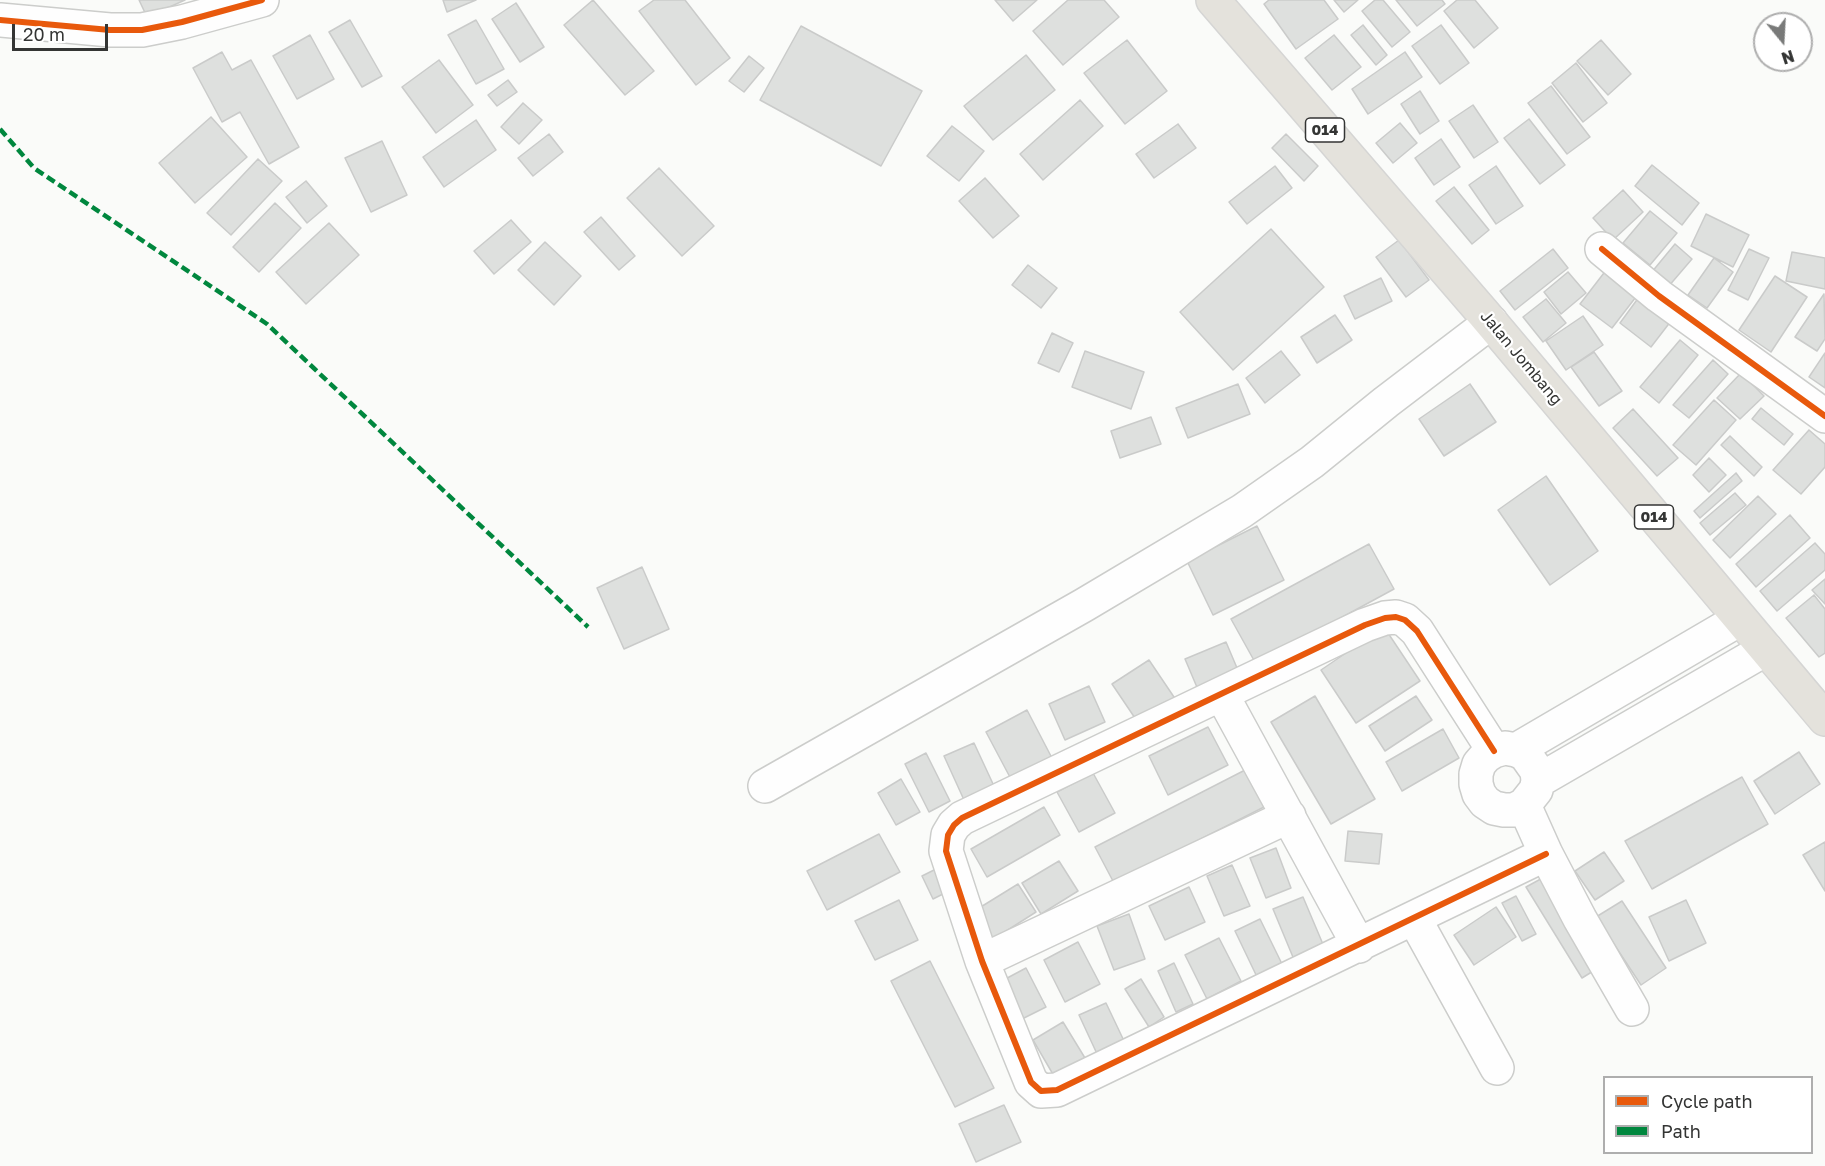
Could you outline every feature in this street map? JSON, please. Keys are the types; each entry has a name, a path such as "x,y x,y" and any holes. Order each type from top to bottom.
{"main road":[{"name":"Jalan Jombang","path":"1213,0 1488,318 1825,719"}],"street":[{"path":"0,20 99,29 142,30 182,22 262,0"},
{"path":"1602,249 1659,296 1825,416"},
{"path":"765,786 1084,605 1242,511 1312,462 1488,318"},
{"path":"1546,854 1058,1090 1048,1092 1041,1091 1032,1082 982,961 946,851 948,835 962,818 1365,625 1396,617 1411,623 1505,750 1525,754 1532,761 1537,771 1531,793 1546,854 1632,1009"},
{"path":"1740,619 1505,750 1486,756 1479,764 1476,774 1479,794 1494,808 1514,810 1531,793 1766,649"},
{"path":"1222,695 1359,946"},
{"path":"982,961 1289,816"},
{"path":"1414,918 1497,1068"}],"building":[{"path":"139,0 185,0 147,17"},
{"path":"443,0 476,0 447,12"},
{"path":"593,0 654,71 625,95 564,25"},
{"path":"654,0 685,0 730,58 696,85 639,11"},
{"path":"995,0 1037,0 1013,21"},
{"path":"1068,0 1104,0 1119,17 1063,65 1033,31"},
{"path":"1269,0 1324,0 1338,19 1296,49 1264,4"},
{"path":"1334,0 1358,0 1344,12"},
{"path":"1375,0 1383,0 1410,32 1392,47 1362,11"},
{"path":"1396,0 1442,0 1445,4 1417,26"},
{"path":"1457,0 1475,0 1498,28 1474,48 1444,11"},
{"path":"516,3 544,47 520,62 492,19"},
{"path":"350,20 382,76 362,87 329,32"},
{"path":"476,20 504,69 476,84 448,35"},
{"path":"1363,25 1387,55 1376,65 1351,35"},
{"path":"1441,25 1469,63 1440,84 1412,46"},
{"path":"801,26 922,91 881,166 760,100"},
{"path":"310,35 334,79 297,99 273,56"},
{"path":"1334,35 1361,67 1332,90 1305,58"},
{"path":"1127,40 1167,91 1125,124 1084,73"},
{"path":"1601,40 1631,74 1608,95 1577,61"},
{"path":"222,52 232,70 251,60 299,147 269,164 240,112 222,122 193,68"},
{"path":"1405,52 1422,77 1368,114 1352,89"},
{"path":"1026,55 1055,90 993,140 964,106"},
{"path":"749,56 764,68 744,92 729,81"},
{"path":"439,60 473,105 436,133 402,87"},
{"path":"1576,63 1607,103 1583,122 1552,83"},
{"path":"508,80 517,92 497,106 488,95"},
{"path":"1551,86 1590,137 1567,154 1528,103"},
{"path":"1420,91 1439,121 1420,134 1401,104"},
{"path":"1080,100 1103,126 1043,180 1020,154"},
{"path":"523,103 542,120 519,144 501,127"},
{"path":"1473,105 1498,142 1474,158 1449,121"},
{"path":"211,117 247,157 195,203 159,163"},
{"path":"1529,119 1565,165 1540,184 1504,138"},
{"path":"476,120 496,150 444,187 423,157"},
{"path":"1400,123 1417,143 1393,163 1376,143"},
{"path":"1178,124 1196,148 1154,178 1136,154"},
{"path":"952,126 984,151 959,181 927,156"},
{"path":"549,134 563,152 533,176 518,158"},
{"path":"1286,134 1318,166 1304,181 1272,148"},
{"path":"1441,139 1460,167 1434,185 1415,158"},
{"path":"382,141 407,195 371,212 345,158"},
{"path":"258,159 282,181 231,235 207,213"},
{"path":"1652,165 1699,203 1682,225 1635,186"},
{"path":"1275,166 1292,188 1247,224 1229,202"},
{"path":"1496,166 1523,206 1496,224 1469,185"},
{"path":"659,168 714,226 682,256 627,198"},
{"path":"985,178 1019,216 993,238 959,201"},
{"path":"306,181 327,206 307,223 286,197"},
{"path":"1454,187 1489,230 1472,244 1436,201"},
{"path":"1623,190 1643,212 1613,240 1593,218"},
{"path":"275,203 301,228 259,272 233,247"},
{"path":"1650,211 1677,233 1650,265 1623,243"},
{"path":"1706,214 1749,235 1733,267 1691,246"},
{"path":"601,217 635,256 619,270 584,232"},
{"path":"511,220 531,242 494,274 474,251"},
{"path":"329,223 359,255 306,304 276,272"},
{"path":"1271,229 1324,287 1233,370 1180,312"},
{"path":"1399,240 1429,280 1406,297 1376,257"},
{"path":"545,242 581,276 554,305 518,270"},
{"path":"1675,244 1692,259 1668,287 1651,273"},
{"path":"1553,249 1568,268 1515,310 1500,291"},
{"path":"1749,249 1769,258 1748,300 1728,290"},
{"path":"1792,252 1825,258 1825,289 1786,281"},
{"path":"1714,258 1733,272 1707,308 1688,295"},
{"path":"1028,265 1057,288 1041,308 1012,285"},
{"path":"1607,269 1639,293 1612,328 1580,304"},
{"path":"1568,272 1586,293 1561,314 1544,292"},
{"path":"1775,276 1807,297 1771,352 1739,330"},
{"path":"1381,278 1392,301 1355,319 1344,296"},
{"path":"1824,294 1825,339 1817,351 1795,337"},
{"path":"1639,297 1671,321 1651,347 1620,323"},
{"path":"1546,299 1566,323 1543,342 1523,317"},
{"path":"1335,315 1352,340 1317,363 1301,337"},
{"path":"1583,316 1603,345 1566,370 1546,341"},
{"path":"1052,333 1073,343 1059,372 1038,363"},
{"path":"1680,340 1698,355 1659,403 1640,387"},
{"path":"1085,351 1144,372 1131,409 1072,387"},
{"path":"1281,351 1300,375 1265,403 1246,378"},
{"path":"1594,352 1622,391 1599,406 1571,367"},
{"path":"1825,353 1825,388 1809,377"},
{"path":"1713,360 1728,374 1689,418 1673,405"},
{"path":"1741,373 1764,396 1740,419 1717,398"},
{"path":"1238,384 1250,414 1188,438 1176,408"},
{"path":"1470,384 1496,422 1444,456 1419,419"},
{"path":"1714,400 1736,420 1696,465 1673,445"},
{"path":"1761,408 1793,434 1784,445 1752,419"},
{"path":"1633,409 1678,458 1657,476 1613,428"},
{"path":"1151,417 1161,444 1120,458 1111,431"},
{"path":"1809,430 1825,444 1825,467 1801,494 1773,470"},
{"path":"1730,436 1762,467 1754,476 1721,445"},
{"path":"1709,458 1726,475 1709,492 1693,475"},
{"path":"1736,473 1742,481 1700,518 1694,511"},
{"path":"1546,476 1598,551 1550,585 1498,510"},
{"path":"1735,493 1746,505 1710,535 1700,523"},
{"path":"1758,496 1776,514 1730,558 1713,540"},
{"path":"1790,515 1810,538 1756,587 1736,564"},
{"path":"1257,526 1284,580 1213,615 1187,561"},
{"path":"1815,543 1825,554 1825,570 1777,611 1760,591"},
{"path":"1369,544 1394,589 1256,664 1231,619"},
{"path":"642,567 669,629 624,649 597,588"},
{"path":"1825,579 1825,604 1812,590"},
{"path":"1814,595 1825,609 1825,653 1819,657 1786,618"},
{"path":"1384,627 1420,681 1356,723 1321,670"},
{"path":"1226,642 1240,675 1199,692 1185,659"},
{"path":"1149,660 1176,700 1139,724 1112,684"},
{"path":"1089,686 1105,722 1065,740 1049,704"},
{"path":"1315,696 1375,799 1331,824 1271,722"},
{"path":"1416,696 1432,720 1385,751 1369,726"},
{"path":"1027,710 1053,760 1012,781 986,732"},
{"path":"1208,727 1228,765 1168,795 1149,756"},
{"path":"1443,729 1459,758 1402,791 1386,762"},
{"path":"974,743 994,786 964,800 944,756"},
{"path":"1799,752 1820,784 1775,814 1754,781"},
{"path":"926,753 950,801 929,812 905,764"},
{"path":"1249,768 1268,805 1114,883 1095,847"},
{"path":"1093,773 1115,813 1079,832 1057,792"},
{"path":"1742,777 1768,824 1652,889 1625,841"},
{"path":"901,779 920,812 896,825 878,793"},
{"path":"1044,807 1060,835 987,877 971,849"},
{"path":"1348,831 1382,834 1379,864 1345,861"},
{"path":"879,834 900,872 827,910 807,871"},
{"path":"1825,842 1825,891 1803,855"},
{"path":"1276,848 1291,888 1266,898 1250,858"},
{"path":"1604,852 1624,881 1595,900 1575,871"},
{"path":"1059,861 1078,891 1041,914 1022,883"},
{"path":"944,865 955,888 933,899 922,876"},
{"path":"1232,865 1250,906 1224,916 1207,876"},
{"path":"1548,875 1603,965 1582,978 1526,887"},
{"path":"1018,884 1036,912 989,942 971,913"},
{"path":"1189,887 1205,922 1165,940 1149,906"},
{"path":"1516,896 1536,934 1522,941 1502,903"},
{"path":"1303,897 1325,949 1295,962 1273,909"},
{"path":"899,900 918,940 875,960 855,921"},
{"path":"1686,900 1706,943 1669,961 1649,917"},
{"path":"1622,901 1666,968 1641,985 1596,917"},
{"path":"1496,907 1516,937 1474,965 1454,935"},
{"path":"1129,914 1145,959 1114,970 1097,926"},
{"path":"1260,919 1283,966 1258,979 1235,931"},
{"path":"1219,938 1241,981 1207,999 1185,955"},
{"path":"1078,942 1100,984 1065,1002 1044,960"},
{"path":"930,961 994,1088 955,1107 891,981"},
{"path":"1174,963 1193,1004 1176,1012 1158,971"},
{"path":"1026,968 1046,1007 1016,1022 996,984"},
{"path":"1141,979 1164,1017 1149,1027 1125,989"},
{"path":"1106,1003 1125,1043 1098,1056 1079,1015"},
{"path":"1063,1022 1085,1058 1054,1076 1033,1040"},
{"path":"1004,1105 1021,1142 976,1162 959,1124"}],"marked path":[{"path":"0,129 34,168 267,324 588,627"}],"cycle path":[{"path":"0,20 110,30 142,30 182,22 262,0"},
{"path":"1602,249 1659,296 1825,416"},
{"path":"1494,751 1417,631 1405,620 1396,617 1385,618 1365,625 962,818 948,835 946,851 982,961 1031,1082 1041,1091 1057,1090 1546,854"}]}
